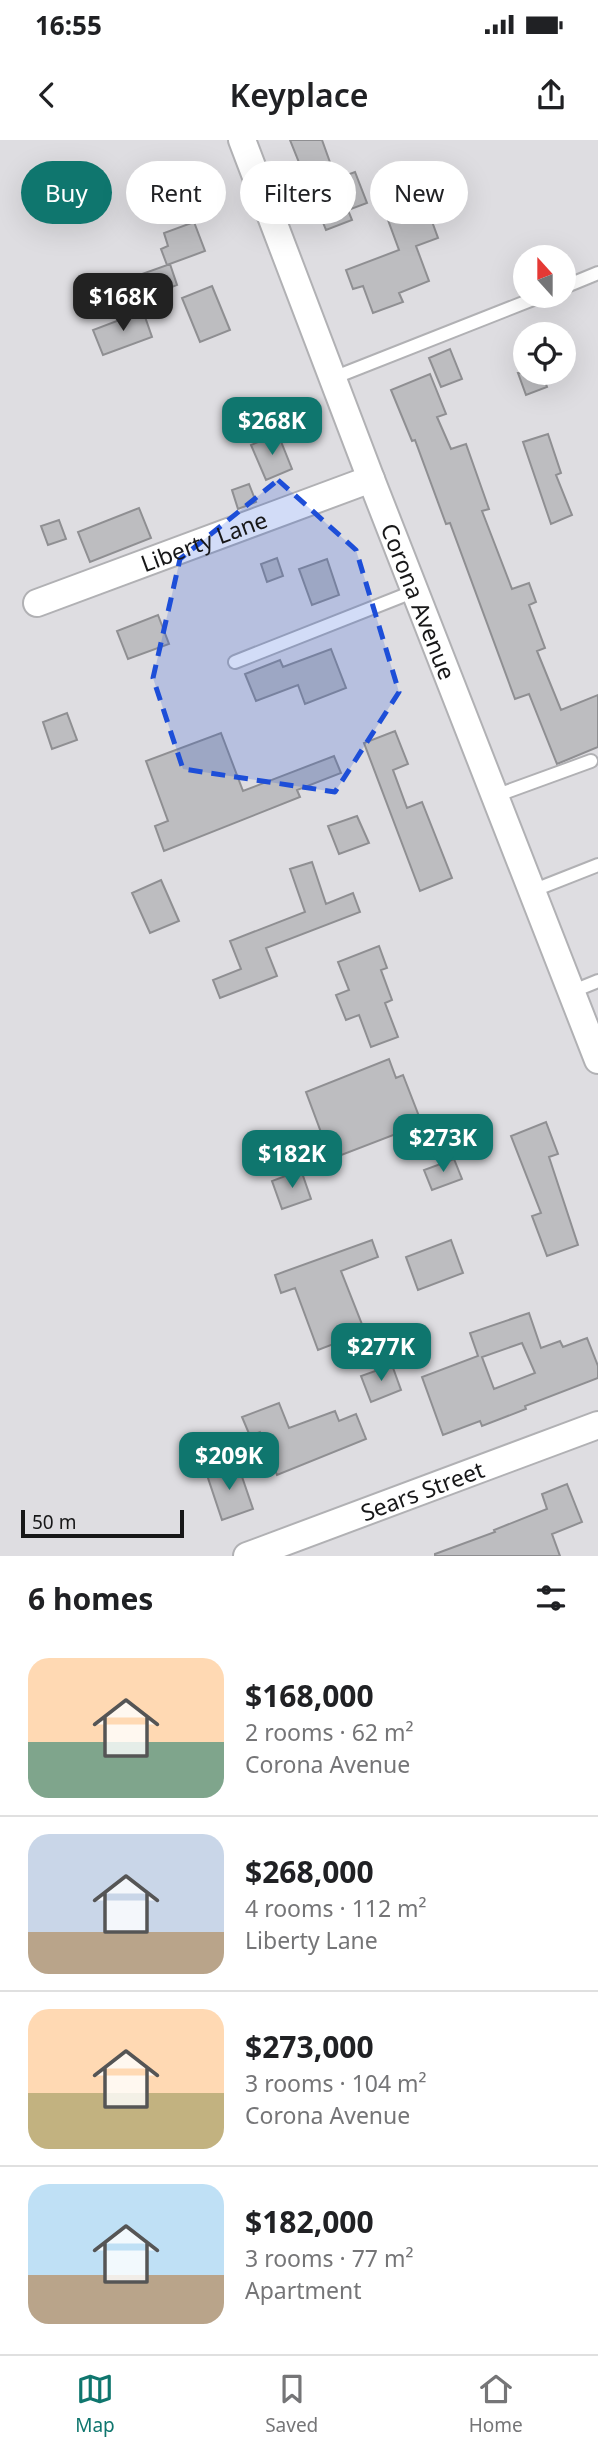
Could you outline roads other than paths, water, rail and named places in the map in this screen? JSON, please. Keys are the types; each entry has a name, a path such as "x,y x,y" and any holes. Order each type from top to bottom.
{"street":[{"name":"Corona Avenue","path":"242,140 598,1060"},
{"name":"Liberty Lane","path":"37,603 371,478"},
{"name":"Sears Street","path":"247,1556 598,1424"}],"lane":[{"path":"576,282 598,273"},
{"path":"333,378 513,307"},
{"path":"235,662 415,591"},
{"path":"495,796 591,761"},
{"path":"532,891 598,864"},
{"path":"571,992 598,981"}]}
